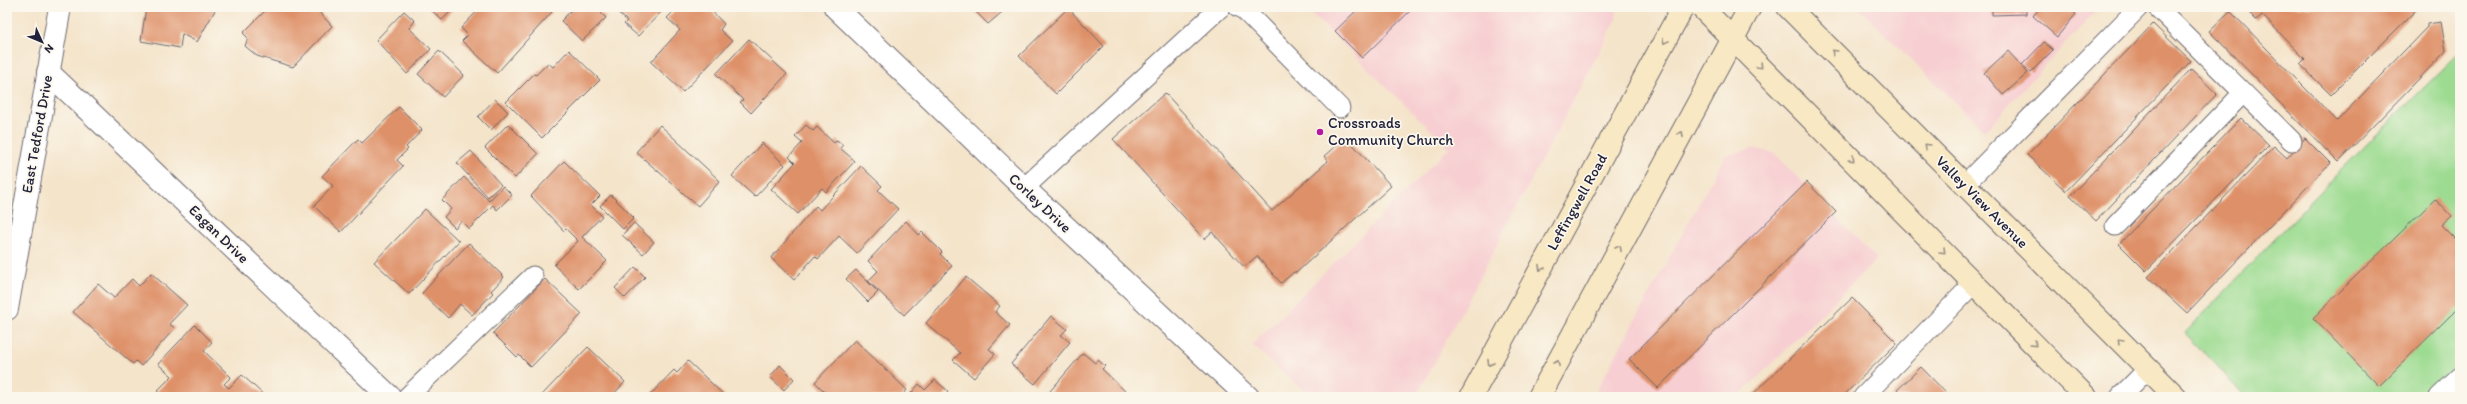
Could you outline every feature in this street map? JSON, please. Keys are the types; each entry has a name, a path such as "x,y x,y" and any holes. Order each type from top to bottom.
{"main road":[{"name":"Leffingwell Road","path":"1471,397 1683,7"},
{"path":"1700,7 1733,38 2086,397"},
{"path":"1538,397 1750,7"},
{"name":"Valley View Avenue","path":"1788,7 2176,397"}],"street":[{"name":"East Tedford Drive","path":"7,308 60,7"},
{"name":"Corley Drive","path":"835,7 1024,188 1248,397"},
{"name":"Eagan Drive","path":"48,72 390,397"}],"lane":[{"path":"1024,188 1220,7"},
{"path":"1238,7 1241,7 1340,108"},
{"path":"1965,184 2139,7"},
{"path":"2157,7 2292,141"},
{"path":"2115,226 2243,93"},
{"path":"407,397 533,276"},
{"path":"1863,397 1974,283"},
{"path":"2120,397 2148,369"},
{"path":"2439,397 2460,376"}],"shaded area":[{"path":"1305,7 1617,7 1616,20 1416,397 1310,397 1252,345 1449,148"},
{"path":"1857,7 2099,7 1985,131"},
{"path":"1753,148 1774,153 1877,259 1738,397 1593,397 1725,156"}],"green space":[{"path":"2460,52 2460,397 2246,397 2185,333 2343,168"}],"building":[{"path":"146,7 217,7 197,42 182,34 180,48 141,41"},
{"path":"269,7 322,7 318,11 332,26 293,67 257,56 245,46 248,38 243,33"},
{"path":"428,7 455,7 442,20"},
{"path":"481,7 547,7 552,12 497,73 462,41 468,35 461,28"},
{"path":"574,7 595,7 606,18 582,41 561,21"},
{"path":"612,7 666,7 638,36 624,24 627,21"},
{"path":"678,7 708,7 724,24 720,30 732,41 683,92 651,62 680,30 667,18"},
{"path":"971,7 1008,7 988,24"},
{"path":"1360,7 1414,7 1362,58 1335,31"},
{"path":"1992,7 2026,7 2026,14 1992,15"},
{"path":"2041,7 2068,7 2076,14 2057,37 2033,16"},
{"path":"2244,7 2349,7 2351,9 2354,7 2419,7 2331,95 2300,64 2305,59 2262,15 2256,20"},
{"path":"1068,8 1104,46 1056,94 1019,56"},
{"path":"404,11 415,21 409,28 431,49 407,74 376,40"},
{"path":"2230,11 2337,121 2427,27 2427,24 2441,22 2446,51 2338,162 2209,31"},
{"path":"2153,24 2191,61 2066,191 2027,155"},
{"path":"749,39 787,74 751,113 740,102 743,100 716,74"},
{"path":"2044,42 2053,50 2031,72 2022,65"},
{"path":"569,50 600,80 542,138 506,102 534,74 536,75 548,63 553,67"},
{"path":"439,51 464,75 443,97 418,74"},
{"path":"2008,51 2028,73 2003,95 1984,73"},
{"path":"2191,69 2217,94 2096,221 2070,196"},
{"path":"1165,93 1272,211 1328,161 1324,156 1346,137 1391,186 1296,273 1294,272 1281,283 1257,256 1244,267 1212,232 1204,239 1113,139"},
{"path":"495,99 508,112 491,130 478,117"},
{"path":"399,107 422,130 406,147 408,149 397,160 403,166 341,232 314,206 333,186 322,176 358,139 362,143"},
{"path":"2241,118 2269,145 2146,271 2119,244"},
{"path":"508,124 538,154 515,178 485,148"},
{"path":"660,125 720,181 698,206 636,152"},
{"path":"806,125 813,131 817,127 834,143 837,140 843,145 840,148 855,161 826,192 822,188 798,214 771,189 795,163 789,157 802,143 795,137"},
{"path":"2305,138 2330,163 2187,313 2148,277 2274,146 2287,158"},
{"path":"762,143 785,165 755,197 732,176"},
{"path":"471,151 501,185 488,197 457,163"},
{"path":"564,161 600,196 591,205 602,216 582,237 607,261 579,289 554,265 578,241 566,229 564,231 531,196"},
{"path":"861,166 882,186 878,190 898,209 857,253 839,236 818,259 815,256 794,280 771,258 816,206 820,210"},
{"path":"464,177 489,201 503,186 512,195 497,210 493,205 469,229 461,221 455,228 444,217 451,209 442,200"},
{"path":"1807,182 1836,212 1658,388 1629,359"},
{"path":"611,195 634,218 623,229 600,206"},
{"path":"2435,199 2451,216 2441,225 2460,244 2460,306 2379,386 2313,318"},
{"path":"425,209 459,241 409,294 374,262"},
{"path":"906,221 919,235 922,232 942,252 940,254 952,266 904,315 868,281 878,271 868,261"},
{"path":"634,223 654,242 643,254 622,235"},
{"path":"469,243 504,277 491,291 493,293 472,315 460,304 448,318 422,293"},
{"path":"635,267 645,277 625,298 615,288"},
{"path":"856,270 878,292 868,302 846,279"},
{"path":"151,273 187,305 169,324 175,328 141,366 136,361 133,364 73,312 98,284 114,298 132,279 139,286"},
{"path":"966,277 1000,306 995,312 1010,325 989,349 995,354 974,378 953,360 960,353 926,323"},
{"path":"545,279 582,314 531,367 519,355 517,357 493,333"},
{"path":"1852,298 1897,343 1842,397 1750,397"},
{"path":"1051,316 1067,329 1061,335 1070,342 1035,384 1011,364"},
{"path":"195,325 212,342 204,351 231,377 224,384 229,388 242,375 266,397 164,397 157,391 172,376 158,364"},
{"path":"855,340 907,390 901,397 830,397 815,382"},
{"path":"588,347 625,382 611,397 540,397"},
{"path":"1083,353 1095,363 1098,360 1105,366 1102,369 1128,394 1126,397 1045,397"},
{"path":"688,361 726,397 648,397 674,370 677,373"},
{"path":"780,365 794,379 784,390 770,377"},
{"path":"1921,367 1950,397 1890,397"},
{"path":"935,380 948,391 943,397 908,397 919,384 925,390"}],"place":[{"name":"Crossroads Community Church","path":"1320,132"}]}
